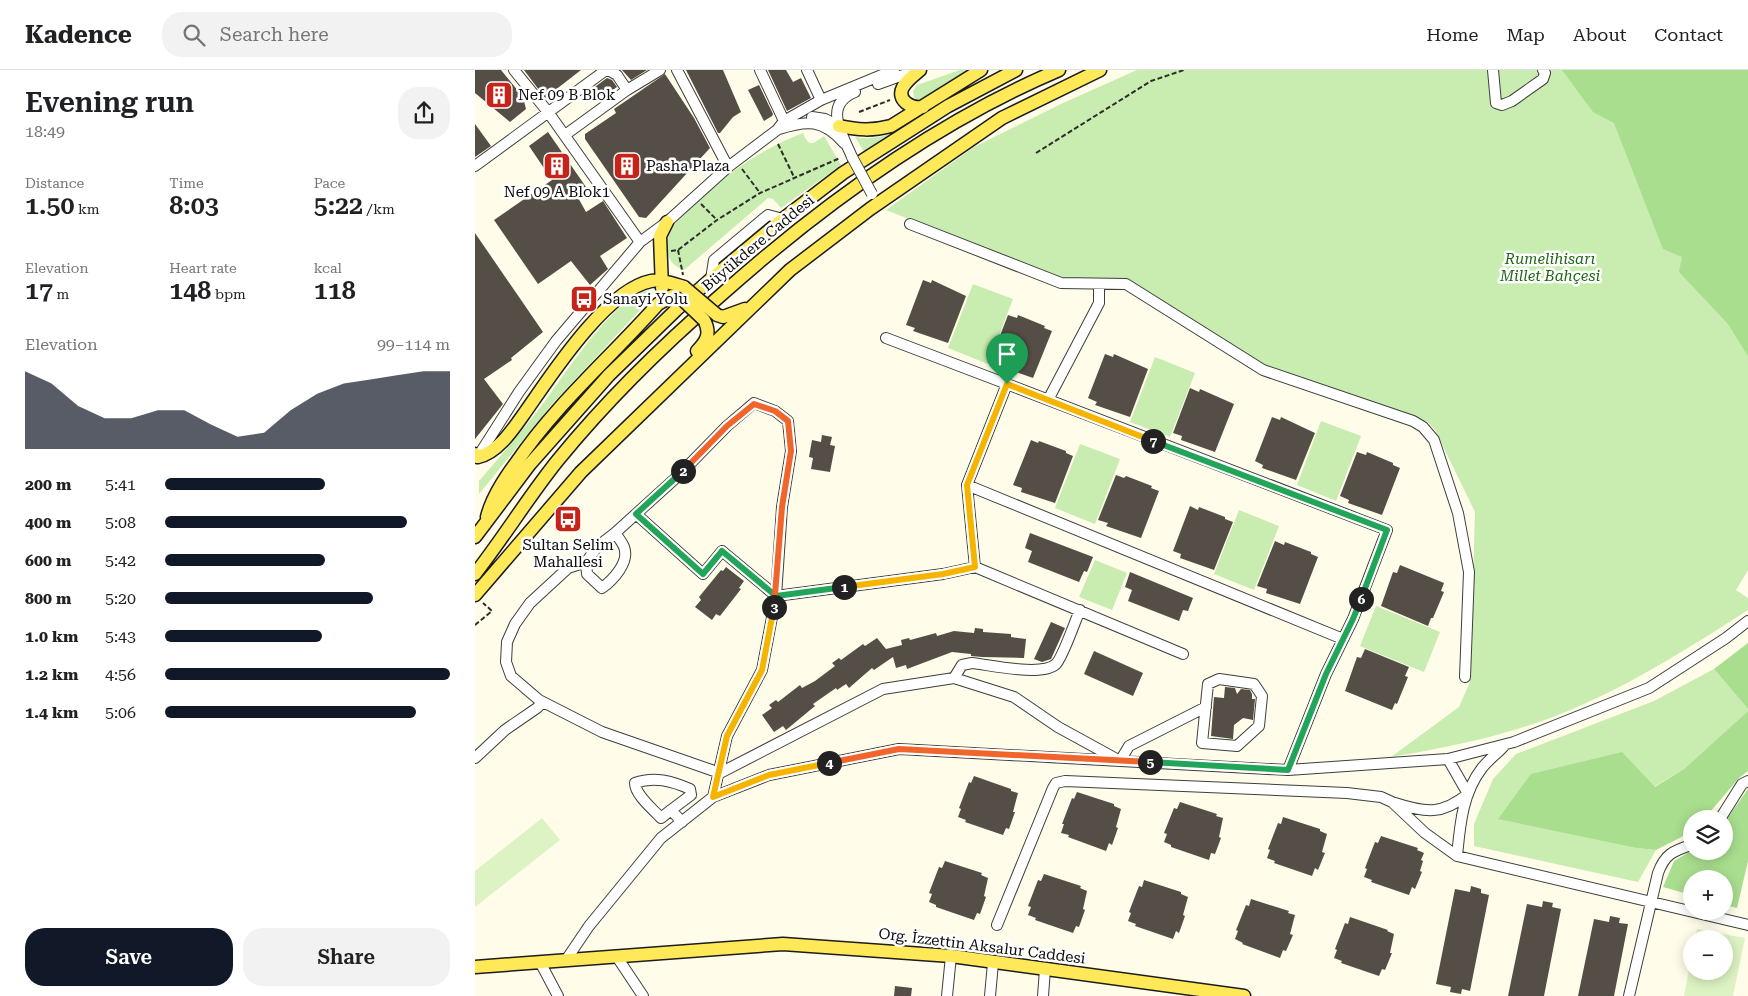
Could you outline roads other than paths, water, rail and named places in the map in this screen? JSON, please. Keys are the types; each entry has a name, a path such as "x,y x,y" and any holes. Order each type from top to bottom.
{"main road":[{"path":"919,70 905,82 901,89 902,98 913,107 923,106"},
{"path":"839,126 855,130 875,131 891,126 981,70"},
{"name":"Büyükdere Caddesi","path":"475,537 530,464 609,375 711,279 783,219 870,155 948,106 1016,70"},
{"name":"Büyükdere Caddesi","path":"475,574 559,459 607,404 649,360 736,281 809,220 911,150 981,108 1059,70"},
{"path":"475,595 581,472 790,270 870,209 1002,118 1100,70"},
{"path":"658,304 663,289 663,257 660,236 667,222"},
{"path":"663,257 671,279 684,287 717,315 723,317 730,316 746,309 758,300"},
{"path":"476,458 487,455 511,431 588,328 613,300 639,284 653,280 684,287"},
{"path":"486,524 491,506 500,487 549,418 658,304 672,296 683,300 704,320 708,331 707,338 676,379"},
{"name":"Org. İzzettin Aksalur Caddesi","path":"475,967 783,944 951,956 1244,996"}],"street":[{"path":"514,70 548,112 639,242"},
{"path":"475,166 607,70 617,75 627,90"},
{"path":"565,136 627,90 660,70"},
{"path":"677,70 732,164"},
{"path":"760,70 784,122"},
{"path":"807,70 821,100"},
{"path":"777,130 784,122 821,100 894,70"},
{"path":"870,209 872,194 839,126 837,112 843,98 919,70"},
{"path":"1493,70 1495,103 1501,105 1512,101 1543,79 1545,73 1543,70"},
{"path":"476,458 519,392 556,341 639,242 667,222 732,164 777,130 800,119 810,117 825,119 839,126"},
{"path":"777,130 797,124 819,124 838,137 853,157"},
{"path":"910,224 1061,283 1126,284 1263,370 1413,421 1423,427 1434,440 1458,513 1469,572 1465,677"},
{"path":"1048,400 1099,303 1099,285"},
{"path":"886,338 1387,530 1353,619 1326,674 1288,770"},
{"path":"975,567 967,485 1007,384"},
{"path":"615,533 625,548 624,562 610,582 602,588 587,574 587,562 598,546 678,476 727,426 754,404 775,411 788,421 791,451 782,507 776,596 762,670 727,736 713,797"},
{"path":"967,485 1343,639"},
{"path":"636,514 703,574 722,551 776,596 943,574 975,567 1183,654"},
{"path":"587,562 568,568 530,603 515,624 507,642 506,662 511,676 543,702 602,732 720,773 883,689 954,678 1014,698 1058,727 1120,761"},
{"path":"954,678 962,666 972,663 1047,670 1058,663 1080,610"},
{"path":"566,960 589,926 661,838 713,797 769,775 899,749 1288,770 1448,759 1504,746 1649,688 1727,638 1748,621"},
{"path":"1219,679 1254,684 1263,696 1259,726 1237,746 1202,743 1206,707 1208,684 1219,679"},
{"path":"475,758 505,730 543,702"},
{"path":"1120,761 1129,746 1206,707"},
{"path":"1457,856 1462,813 1468,794 1482,769 1504,746"},
{"path":"1448,759 1468,794"},
{"path":"655,778 690,789 691,795 671,810 661,818 635,787 635,783 655,778"},
{"path":"997,925 1056,783 1065,781 1347,793 1381,797 1413,809 1429,811 1447,808 1468,794"},
{"path":"1725,810 1743,784 1748,781"},
{"path":"1392,802 1425,834 1457,856 1748,925"},
{"path":"671,810 682,822"},
{"path":"1629,996 1663,859 1683,848"},
{"path":"947,996 951,956"},
{"path":"617,957 643,996"},
{"path":"540,962 557,996"},
{"path":"990,996 993,963"},
{"path":"1043,996 1045,970"}],"place":[{"name":"Nef 09 B Blok","path":"499,95"},
{"name":"Nef 09 A Blok1","path":"557,166"},
{"name":"Pasha Plaza","path":"627,166"},
{"name":"Sanayi Yolu","path":"584,299"},
{"name":"Sultan Selim Mahallesi","path":"568,519"}],"park label":[{"name":"Rumelihisarı Millet Bahçesi","path":"1550,268"}]}
